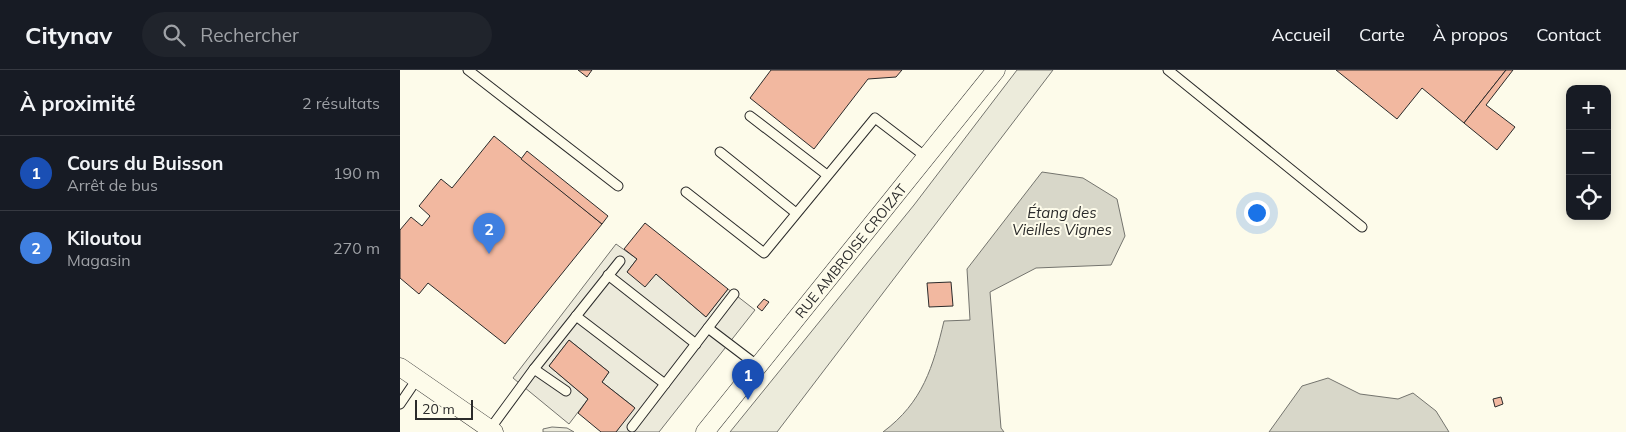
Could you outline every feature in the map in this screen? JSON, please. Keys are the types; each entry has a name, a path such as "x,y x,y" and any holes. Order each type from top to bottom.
{"street":[{"name":"RUE AMBROISE CROIZAT","path":"705,432 996,70"},
{"path":"400,367 492,431"}],"lane":[{"path":"468,70 618,186"},
{"path":"1168,70 1362,227"},
{"path":"750,116 827,174"},
{"path":"686,192 764,253 827,174 875,118 926,157"},
{"path":"720,152 796,213"},
{"path":"492,431 534,369 620,260"},
{"path":"608,275 696,344"},
{"path":"632,427 734,294"},
{"path":"576,316 665,384"},
{"path":"708,328 758,366"},
{"path":"534,369 566,391"},
{"path":"400,404 417,380"}],"shaded area":[{"path":"1017,70 1053,70 777,432 730,432 914,205"},
{"path":"616,244 637,259 627,272 656,274 706,317 728,289 755,310 659,432 616,432 634,407 602,382 609,372 569,340 549,366 588,399 569,424 513,378"},
{"path":"552,427 567,428 574,432 543,432 543,429"}],"water":[{"name":"Étang des Vieilles Vignes","path":"1042,172 1083,178 1117,199 1125,236 1111,265 1036,268 990,292 1001,428 1004,432 883,432 897,421 917,396 930,368 944,321 970,320 967,269"},
{"path":"1328,378 1360,394 1398,399 1413,393 1436,411 1449,432 1269,432 1302,386"}],"building":[{"path":"578,70 592,70 587,77"},
{"path":"771,70 902,70 896,77 868,79 814,149 750,98"},
{"path":"1336,70 1506,70 1464,123 1422,88 1397,119"},
{"path":"1506,70 1513,70 1486,105 1515,127 1497,150 1464,123"},
{"path":"494,136 602,224 505,344 428,283 419,294 400,278 400,230 411,217 422,226 430,216 419,206 441,179 452,188"},
{"path":"527,151 608,216 602,224 521,159"},
{"path":"645,223 728,289 706,317 656,274 645,287 627,272 637,259 624,249"},
{"path":"951,282 953,306 929,307 927,283"},
{"path":"764,299 769,302 762,311 757,307"},
{"path":"569,340 609,372 602,382 635,408 616,432 601,432 578,413 588,399 549,366"},
{"path":"1501,397 1503,404 1495,407 1493,399"}],"place":[{"name":"Kiloutou","path":"489,254"},
{"name":"Cours du Buisson","path":"748,400"}]}
